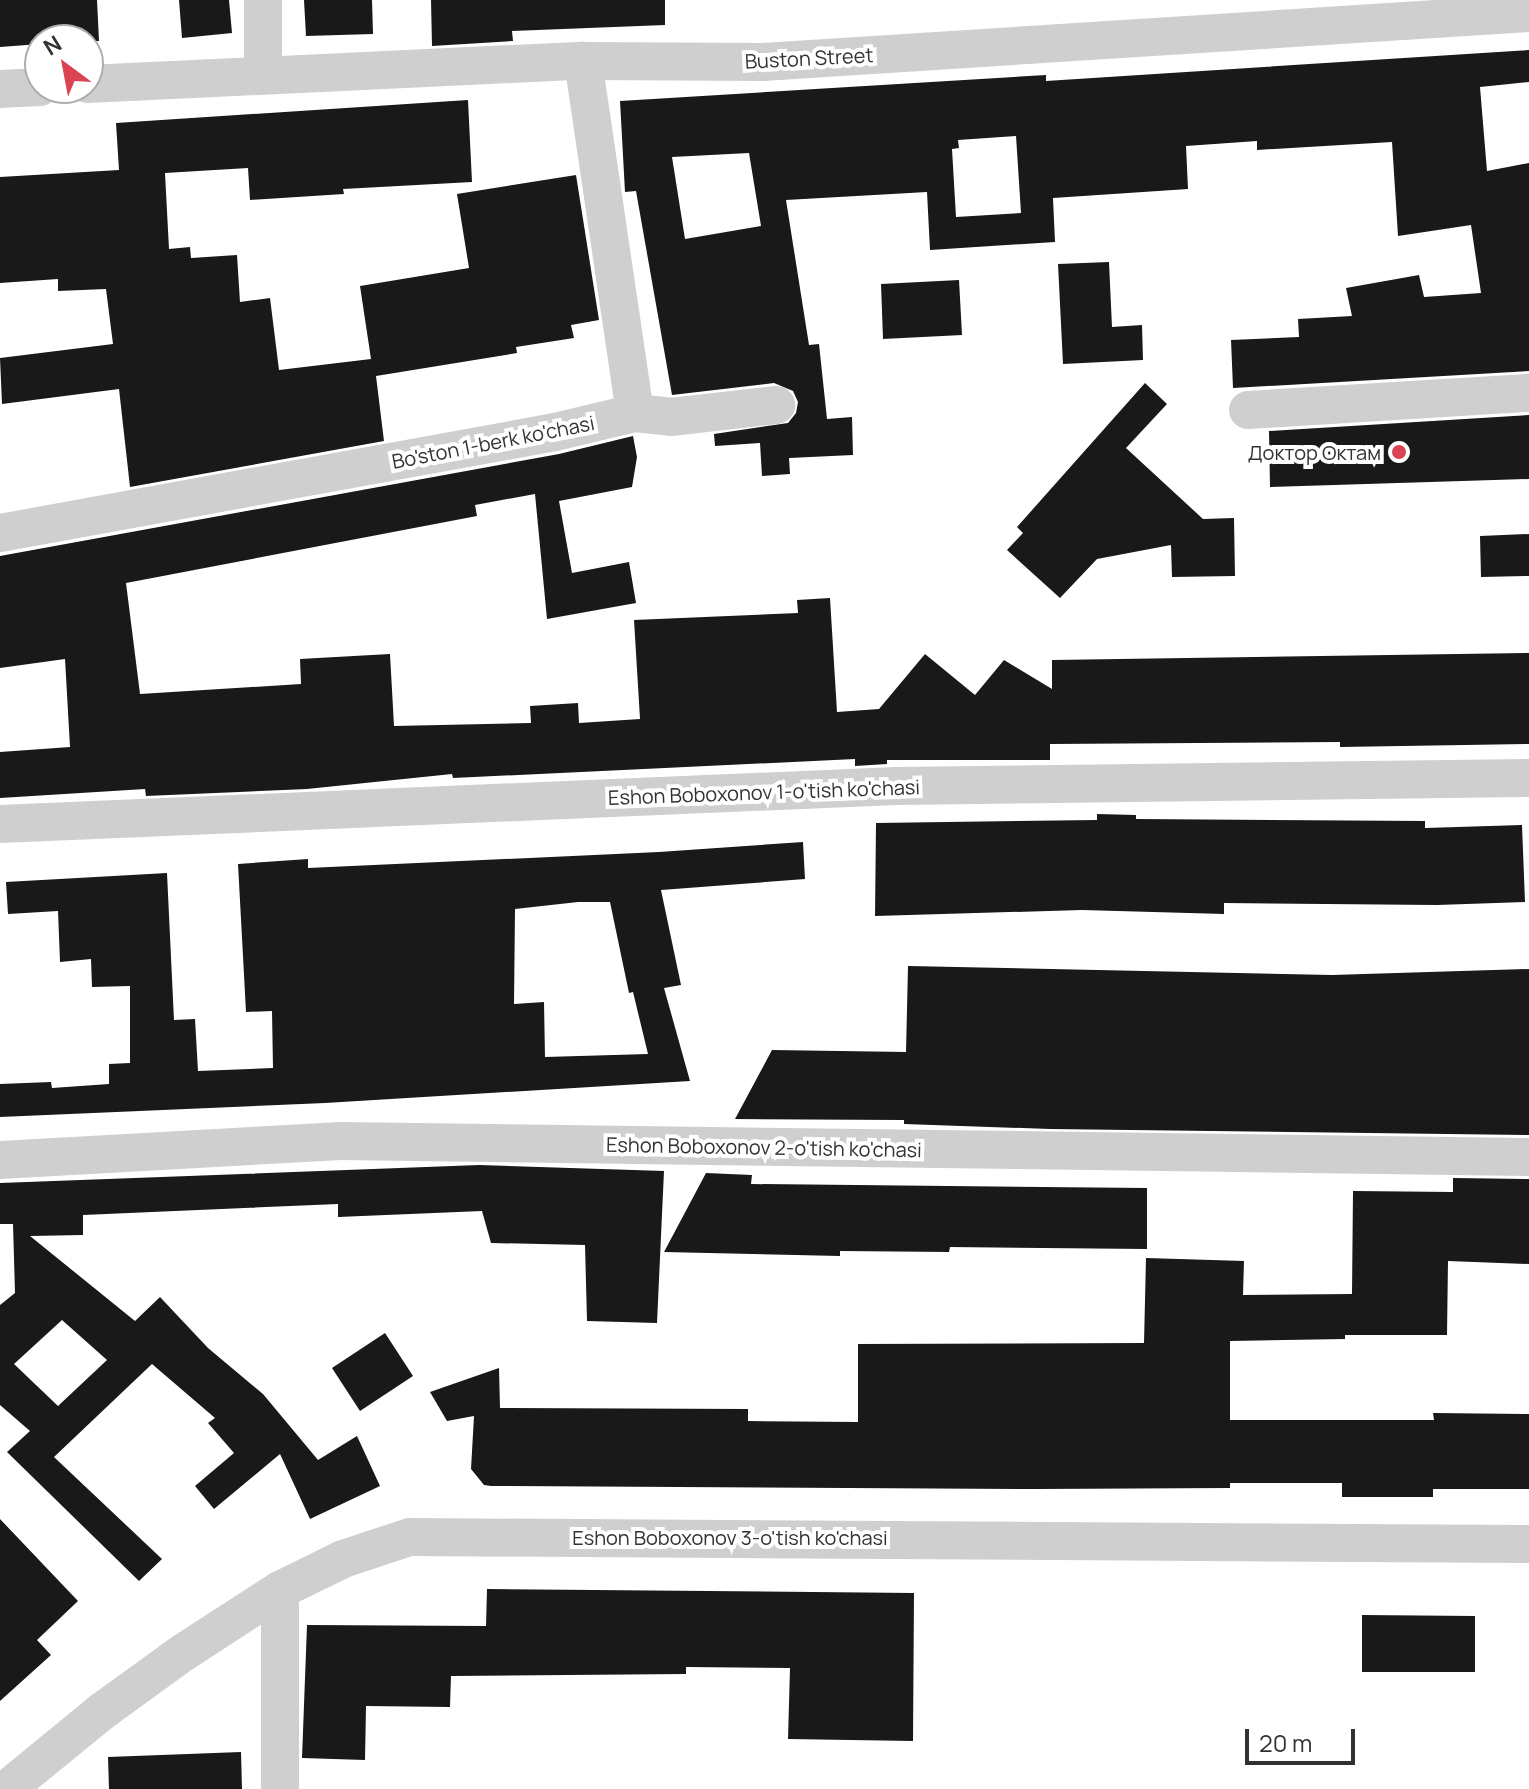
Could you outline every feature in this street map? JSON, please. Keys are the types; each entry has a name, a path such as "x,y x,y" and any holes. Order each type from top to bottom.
{"street":[{"path":"263,0 263,75"},
{"name":"Buston Street","path":"104,83 583,61 763,62 1529,13"},
{"path":"583,61 635,413"},
{"path":"0,89 24,88"},
{"path":"1248,410 1529,393"},
{"name":"Bo'ston 1-berk ko'chasi","path":"0,533 555,432 635,413 671,417 776,405"},
{"name":"Eshon Boboxonov 1-o'tish ko'chasi","path":"0,824 896,786 1529,778"},
{"name":"Eshon Boboxonov 2-o'tish ko'chasi","path":"0,1160 340,1141 1529,1157"},
{"name":"Eshon Boboxonov 3-o'tish ko'chasi","path":"7,1789 101,1712 184,1652 280,1590 343,1559 410,1537 1529,1544"},
{"path":"280,1590 280,1789"}],"building":[{"path":"0,0 97,0 98,24 24,24 24,45 0,47"},
{"path":"179,0 229,0 232,33 182,38"},
{"path":"304,0 372,0 373,34 306,36"},
{"path":"431,0 665,0 665,25 512,31 513,41 432,46"},
{"path":"1529,50 1529,82 1480,87 1487,171 1529,163 1529,371 1233,388 1231,340 1299,337 1298,319 1352,316 1346,288 1419,275 1424,297 1481,293 1471,225 1398,236 1392,142 1257,150 1257,141 1186,146 1188,189 1053,198 1055,242 930,250 927,192 786,200 809,345 819,344 827,419 852,417 853,455 789,458 790,474 762,476 760,443 715,446 714,434 788,423 796,413 798,402 793,391 774,383 672,395 636,191 625,192 620,101 1046,75 1046,81","holes":["1016,136 1021,213 956,217 952,149 959,148 958,140","749,153 761,226 685,239 672,157"]},
{"path":"468,100 472,182 343,189 344,194 250,200 248,168 165,173 169,249 190,247 191,258 237,255 240,302 270,298 279,370 371,359 360,286 469,268 457,194 576,175 599,320 571,325 574,338 516,347 517,353 376,376 384,441 130,487 119,389 2,404 0,358 113,344 106,289 58,291 58,279 0,283 0,177 119,170 116,123"},
{"path":"1109,262 1112,327 1142,325 1143,360 1063,364 1058,264"},
{"path":"959,280 962,335 883,339 881,284"},
{"path":"1145,383 1167,404 1126,448 1203,519 1234,518 1235,576 1172,577 1171,545 1097,559 1060,598 1007,550 1023,533 1017,527"},
{"name":"Доктор Октам","path":"1529,415 1529,479 1270,487 1269,431"},
{"path":"633,436 637,457 632,487 559,501 572,573 629,562 636,603 547,619 535,494 475,505 477,516 126,583 140,694 301,684 300,659 390,654 394,726 531,723 530,706 578,703 579,723 640,719 634,620 798,613 797,600 830,598 837,712 879,709 925,654 975,695 1004,660 1052,689 1052,660 1529,653 1529,744 1340,747 1340,742 1050,744 1050,760 887,760 887,764 855,766 855,759 453,778 452,774 307,789 146,796 145,789 0,798 0,752 70,747 65,659 0,668 0,556 559,454"},
{"path":"1529,534 1529,576 1481,577 1480,536"},
{"path":"1097,814 1136,815 1136,819 1425,821 1425,828 1522,825 1525,902 1437,905 1224,903 1224,914 1082,910 875,916 876,823 1097,820"},
{"path":"803,842 805,879 661,890 681,985 664,988 690,1081 325,1103 0,1117 0,1084 51,1082 52,1088 109,1084 109,1064 130,1063 130,986 92,987 91,959 60,962 58,911 8,914 6,882 167,873 174,1020 195,1019 198,1071 273,1068 272,1011 246,1012 238,864 308,859 308,868 659,852","holes":["610,902 629,993 633,992 648,1054 545,1057 544,1002 514,1004 515,909"]},
{"path":"908,966 1332,975 1529,969 1529,1135 1050,1129 904,1124 904,1120 735,1119 772,1050 906,1052"},
{"path":"479,1165 664,1171 657,1323 587,1321 585,1245 491,1243 482,1211 338,1217 338,1204 83,1215 83,1235 30,1236 135,1321 160,1297 208,1348 263,1394 318,1460 357,1436 380,1486 310,1519 280,1454 214,1509 195,1486 234,1453 208,1423 215,1418 152,1364 54,1457 162,1559 139,1581 7,1452 30,1431 0,1405 0,1305 15,1293 13,1224 0,1224 0,1183","holes":["62,1320 107,1360 58,1406 14,1364"]},
{"path":"706,1173 752,1175 751,1184 1147,1188 1147,1249 950,1247 949,1252 840,1251 840,1256 664,1252"},
{"path":"1453,1178 1529,1179 1529,1264 1448,1261 1447,1335 1345,1335 1345,1339 1230,1341 1230,1420 1434,1420 1433,1413 1529,1414 1529,1489 1433,1489 1433,1497 1342,1497 1342,1483 1230,1483 1230,1488 1037,1489 491,1486 484,1485 471,1469 474,1416 447,1421 430,1392 499,1368 500,1408 748,1409 748,1421 858,1422 858,1344 1144,1343 1146,1258 1244,1261 1243,1295 1352,1294 1353,1191 1453,1192"},
{"path":"385,1333 413,1376 360,1411 332,1368"},
{"path":"0,1519 78,1601 37,1640 51,1655 0,1701"},
{"path":"487,1589 914,1593 913,1741 788,1739 790,1668 686,1667 686,1674 451,1676 450,1707 366,1706 365,1760 302,1758 307,1625 486,1626"},
{"path":"1362,1615 1475,1616 1475,1672 1362,1672"},
{"path":"241,1752 242,1789 109,1789 108,1757"}],"place":[{"name":"Доктор Октам","path":"1399,452"}]}
